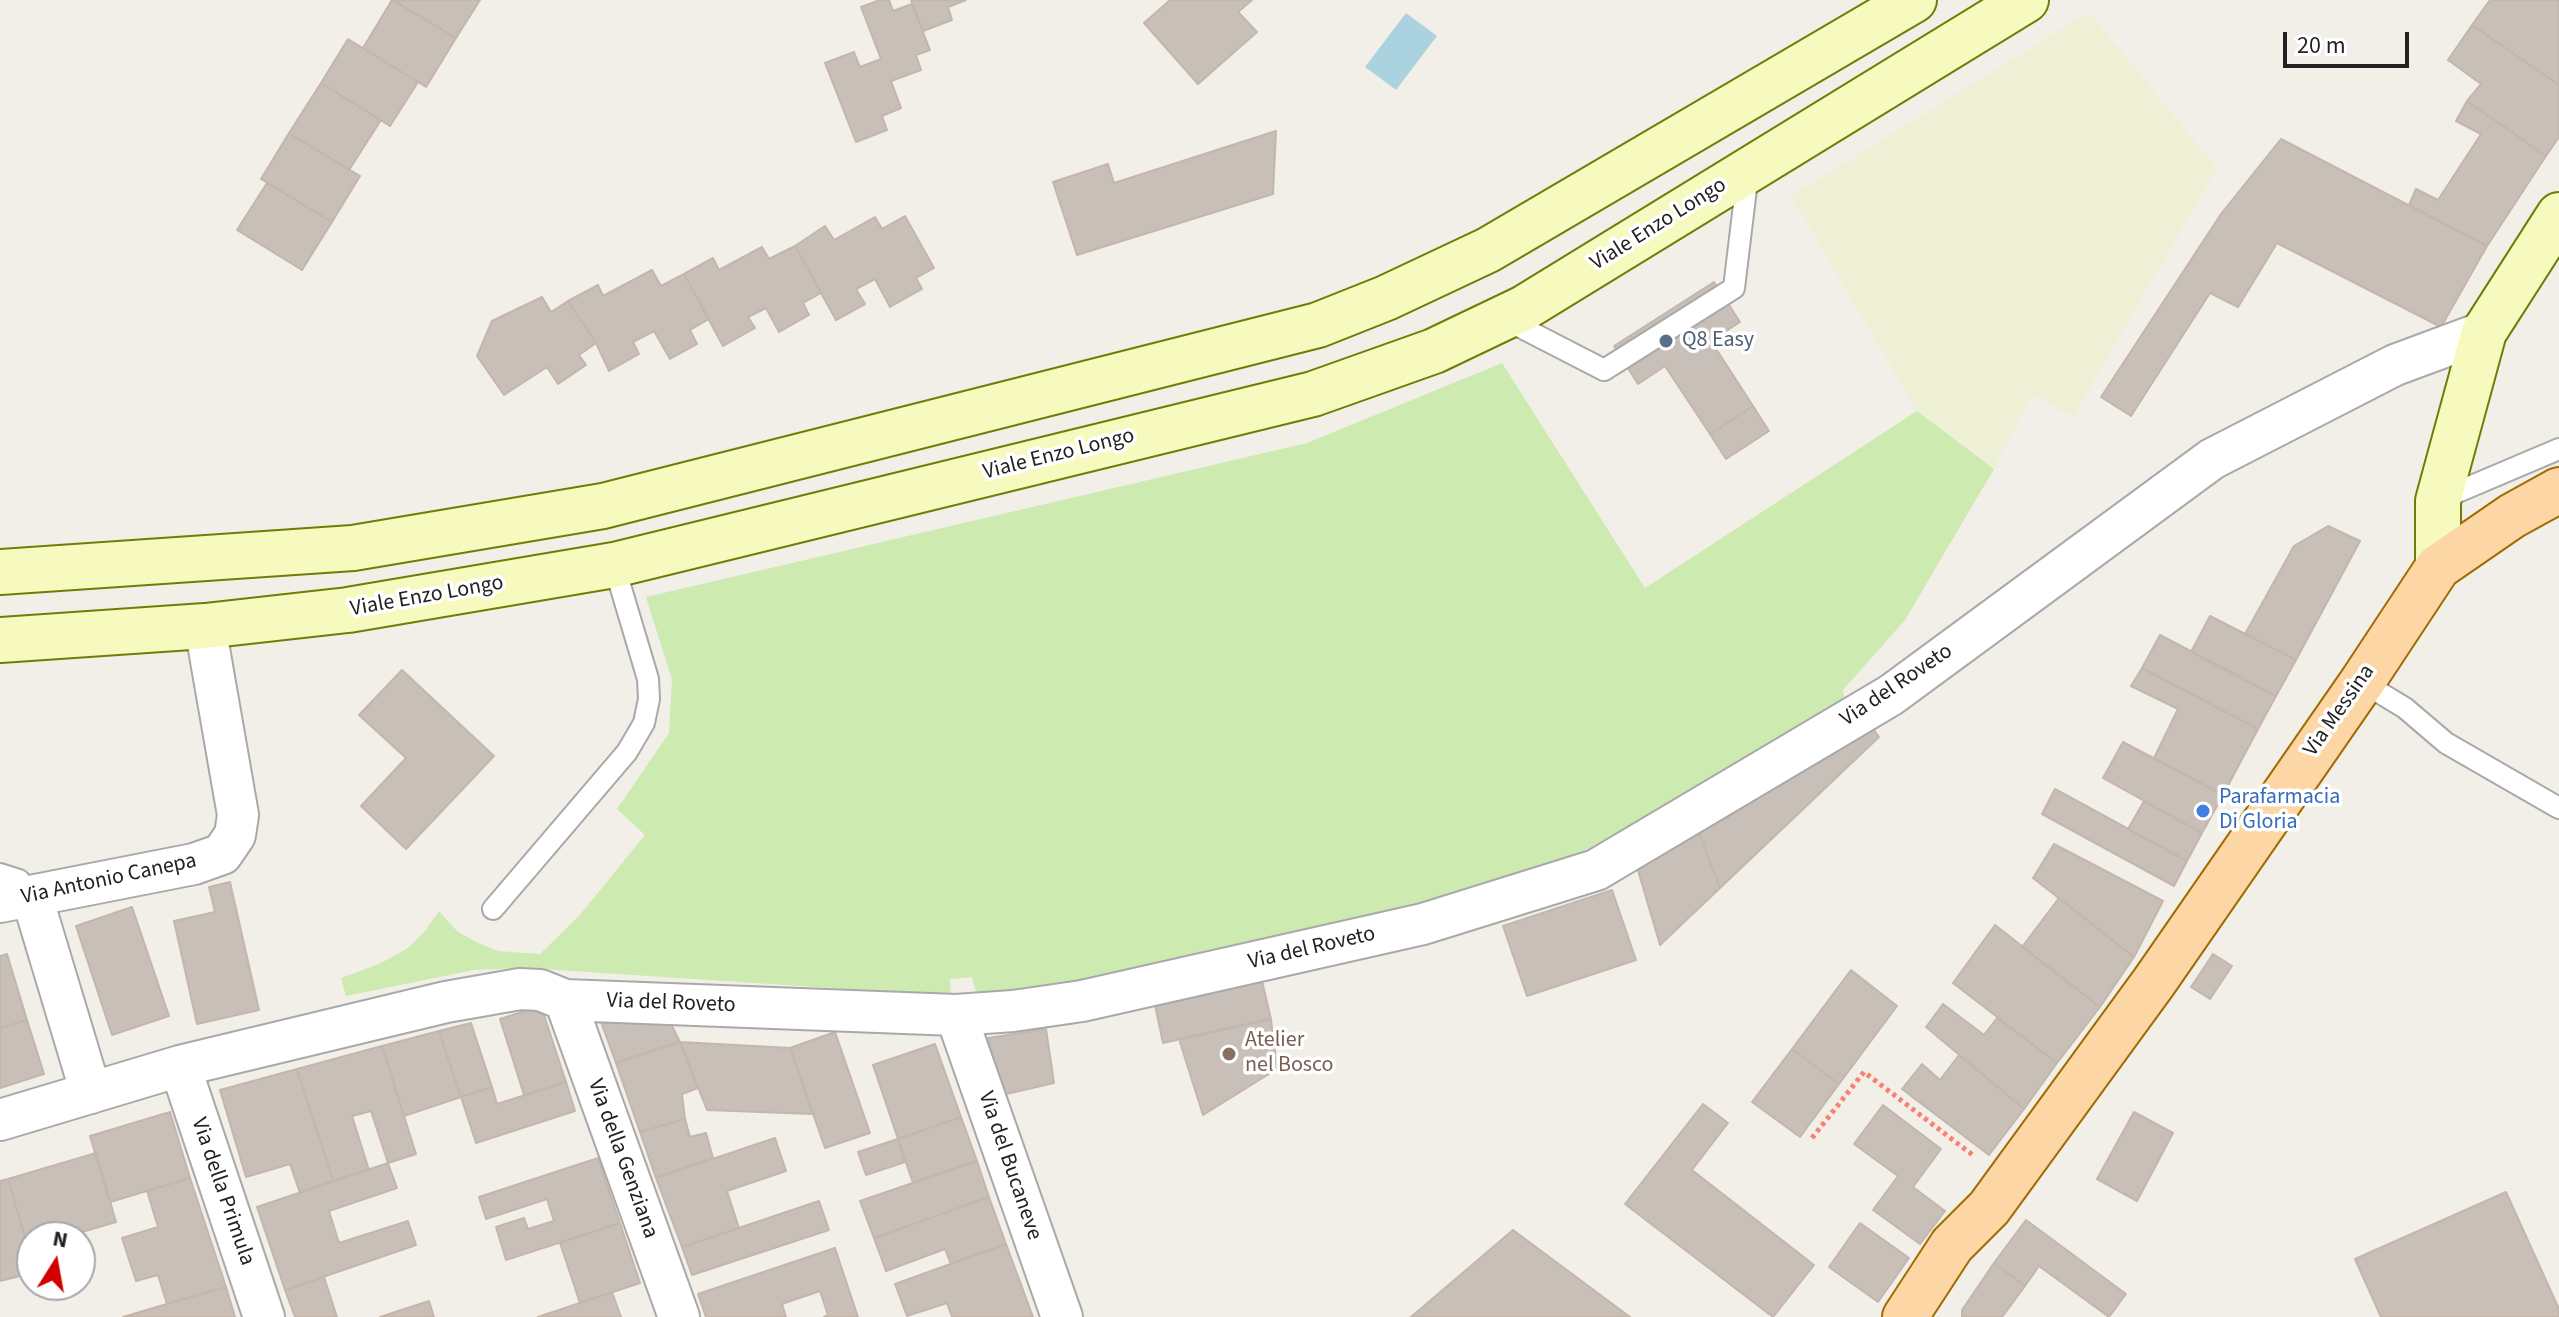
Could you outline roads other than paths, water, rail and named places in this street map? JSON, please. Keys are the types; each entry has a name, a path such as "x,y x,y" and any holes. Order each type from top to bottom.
{"main road":[{"path":"0,572 353,548 603,506 1318,325 1386,298 1488,250 1914,0"},
{"name":"Viale Enzo Longo","path":"0,640 205,626 348,610 614,565 1313,394 1434,351 1524,308 2026,0"},
{"path":"2438,567 2438,501 2484,332 2559,215"},
{"path":"2438,567 2512,516 2559,490"},
{"name":"Via Messina","path":"1905,1317 1952,1245 1989,1208 2154,982 2438,567"},
{"path":"1939,1317 1942,1299 1969,1256 1989,1208"}],"street":[{"name":"Via del Roveto","path":"0,1120 180,1066 446,1002 520,989 540,990 565,1000 956,1015 1082,1001 1407,928 1596,870 1891,695 2212,459 2395,365 2484,332"},
{"name":"Via Antonio Canepa","path":"16,900 194,864 222,854 235,835 238,815 205,626"},
{"path":"16,900 91,1093"},
{"name":"Via della Genziana","path":"565,1000 679,1317"},
{"name":"Via del Bucaneve","path":"956,1015 1062,1317"},
{"name":"Via della Primula","path":"180,1066 264,1317"}],"lane":[{"path":"1503,318 1604,370 1734,288 1748,170"},
{"path":"2438,501 2559,449"},
{"path":"493,909 627,752 644,723 649,699 648,679 614,565"},
{"path":"2362,682 2405,708 2446,743 2559,808"},
{"path":"0,874 19,880 16,900"}],"water":[{"path":"1406,13 1437,36 1396,90 1365,67"}],"place":[{"name":"Q8 Easy","path":"1666,341"},
{"name":"Parafarmacia Di Gloria","path":"2203,811"},
{"name":"Atelier nel Bosco","path":"1229,1054"}]}
